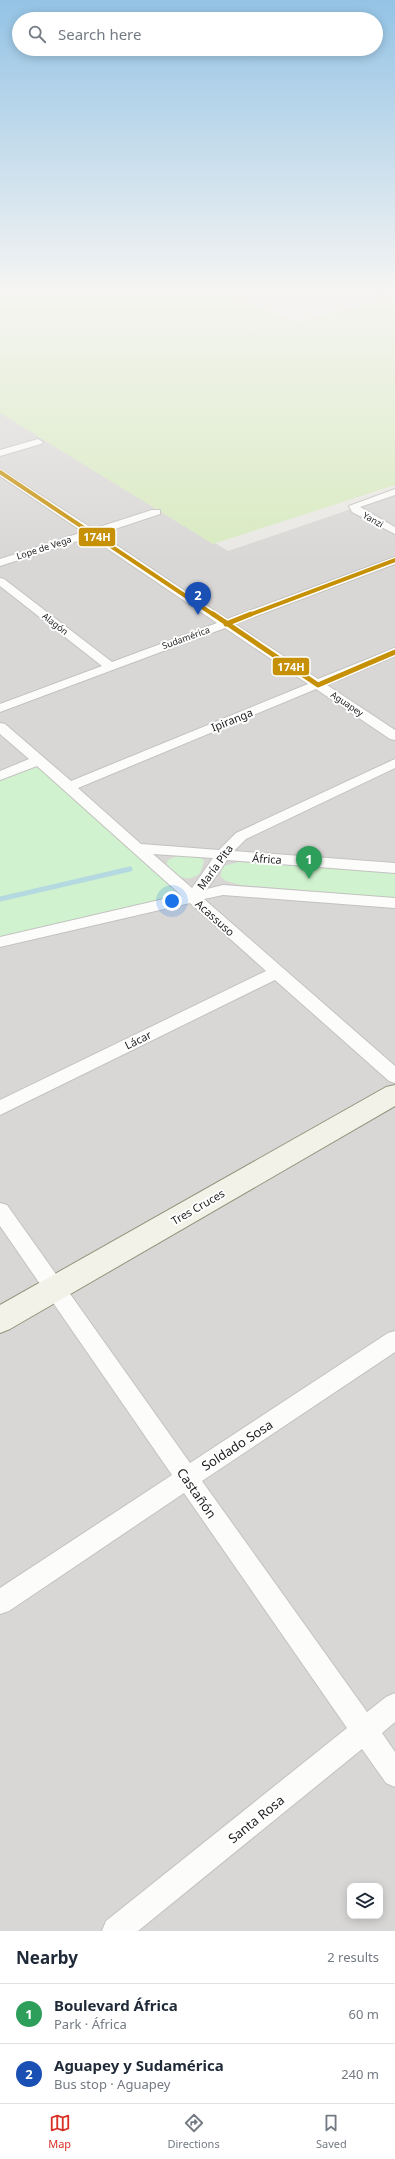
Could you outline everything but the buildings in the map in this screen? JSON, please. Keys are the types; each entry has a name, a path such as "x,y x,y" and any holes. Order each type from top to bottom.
{"street":[{"path":"0,453 38,442"},
{"name":"Aguapey","path":"0,472 395,736"},
{"name":"Yanzi","path":"395,492 354,506 356,510 395,531"},
{"name":"Lope de Vega","path":"0,563 156,512"},
{"name":"Sudamérica","path":"0,708 395,560"},
{"name":"Alagón","path":"0,581 110,666"},
{"name":"Ipiranga","path":"69,787 395,652"},
{"name":"Acassuso","path":"0,727 139,848 192,898 276,973 395,1076"},
{"path":"0,776 39,760"},
{"name":"María Pita","path":"0,942 192,898 206,882 222,856 241,836 395,764"},
{"name":"África","path":"139,848 222,856 395,868"},
{"path":"192,898 223,890 395,902"},
{"name":"Lácar","path":"0,1108 276,973"},
{"name":"Tres Cruces","path":"0,1320 395,1094"},
{"name":"Castañón","path":"0,1211 395,1774"},
{"name":"Soldado Sosa","path":"0,1602 395,1340"},
{"name":"Santa Rosa","path":"116,1931 395,1706"}],"shaded area":[{"path":"0,412 228,551 395,494 395,1931 0,1931"}],"green space":[{"path":"0,380 395,380 395,485 213,544 0,413"},
{"path":"39,760 192,898 0,942 0,776"},
{"path":"179,855 201,857 204,861 200,873 190,878 186,878 178,876 166,866 168,860"},
{"path":"239,862 395,873 395,898 241,885 226,881 221,877 221,872 224,866"}],"waterway":[{"path":"0,899 130,869"}],"transit line":[{"name":"174H","path":"0,472 318,685 395,652"},
{"name":"174H","path":"226,624 395,560"}],"place":[{"name":"Aguapey y Sudamérica","path":"198,615"},
{"name":"Boulevard África","path":"309,879"}]}
